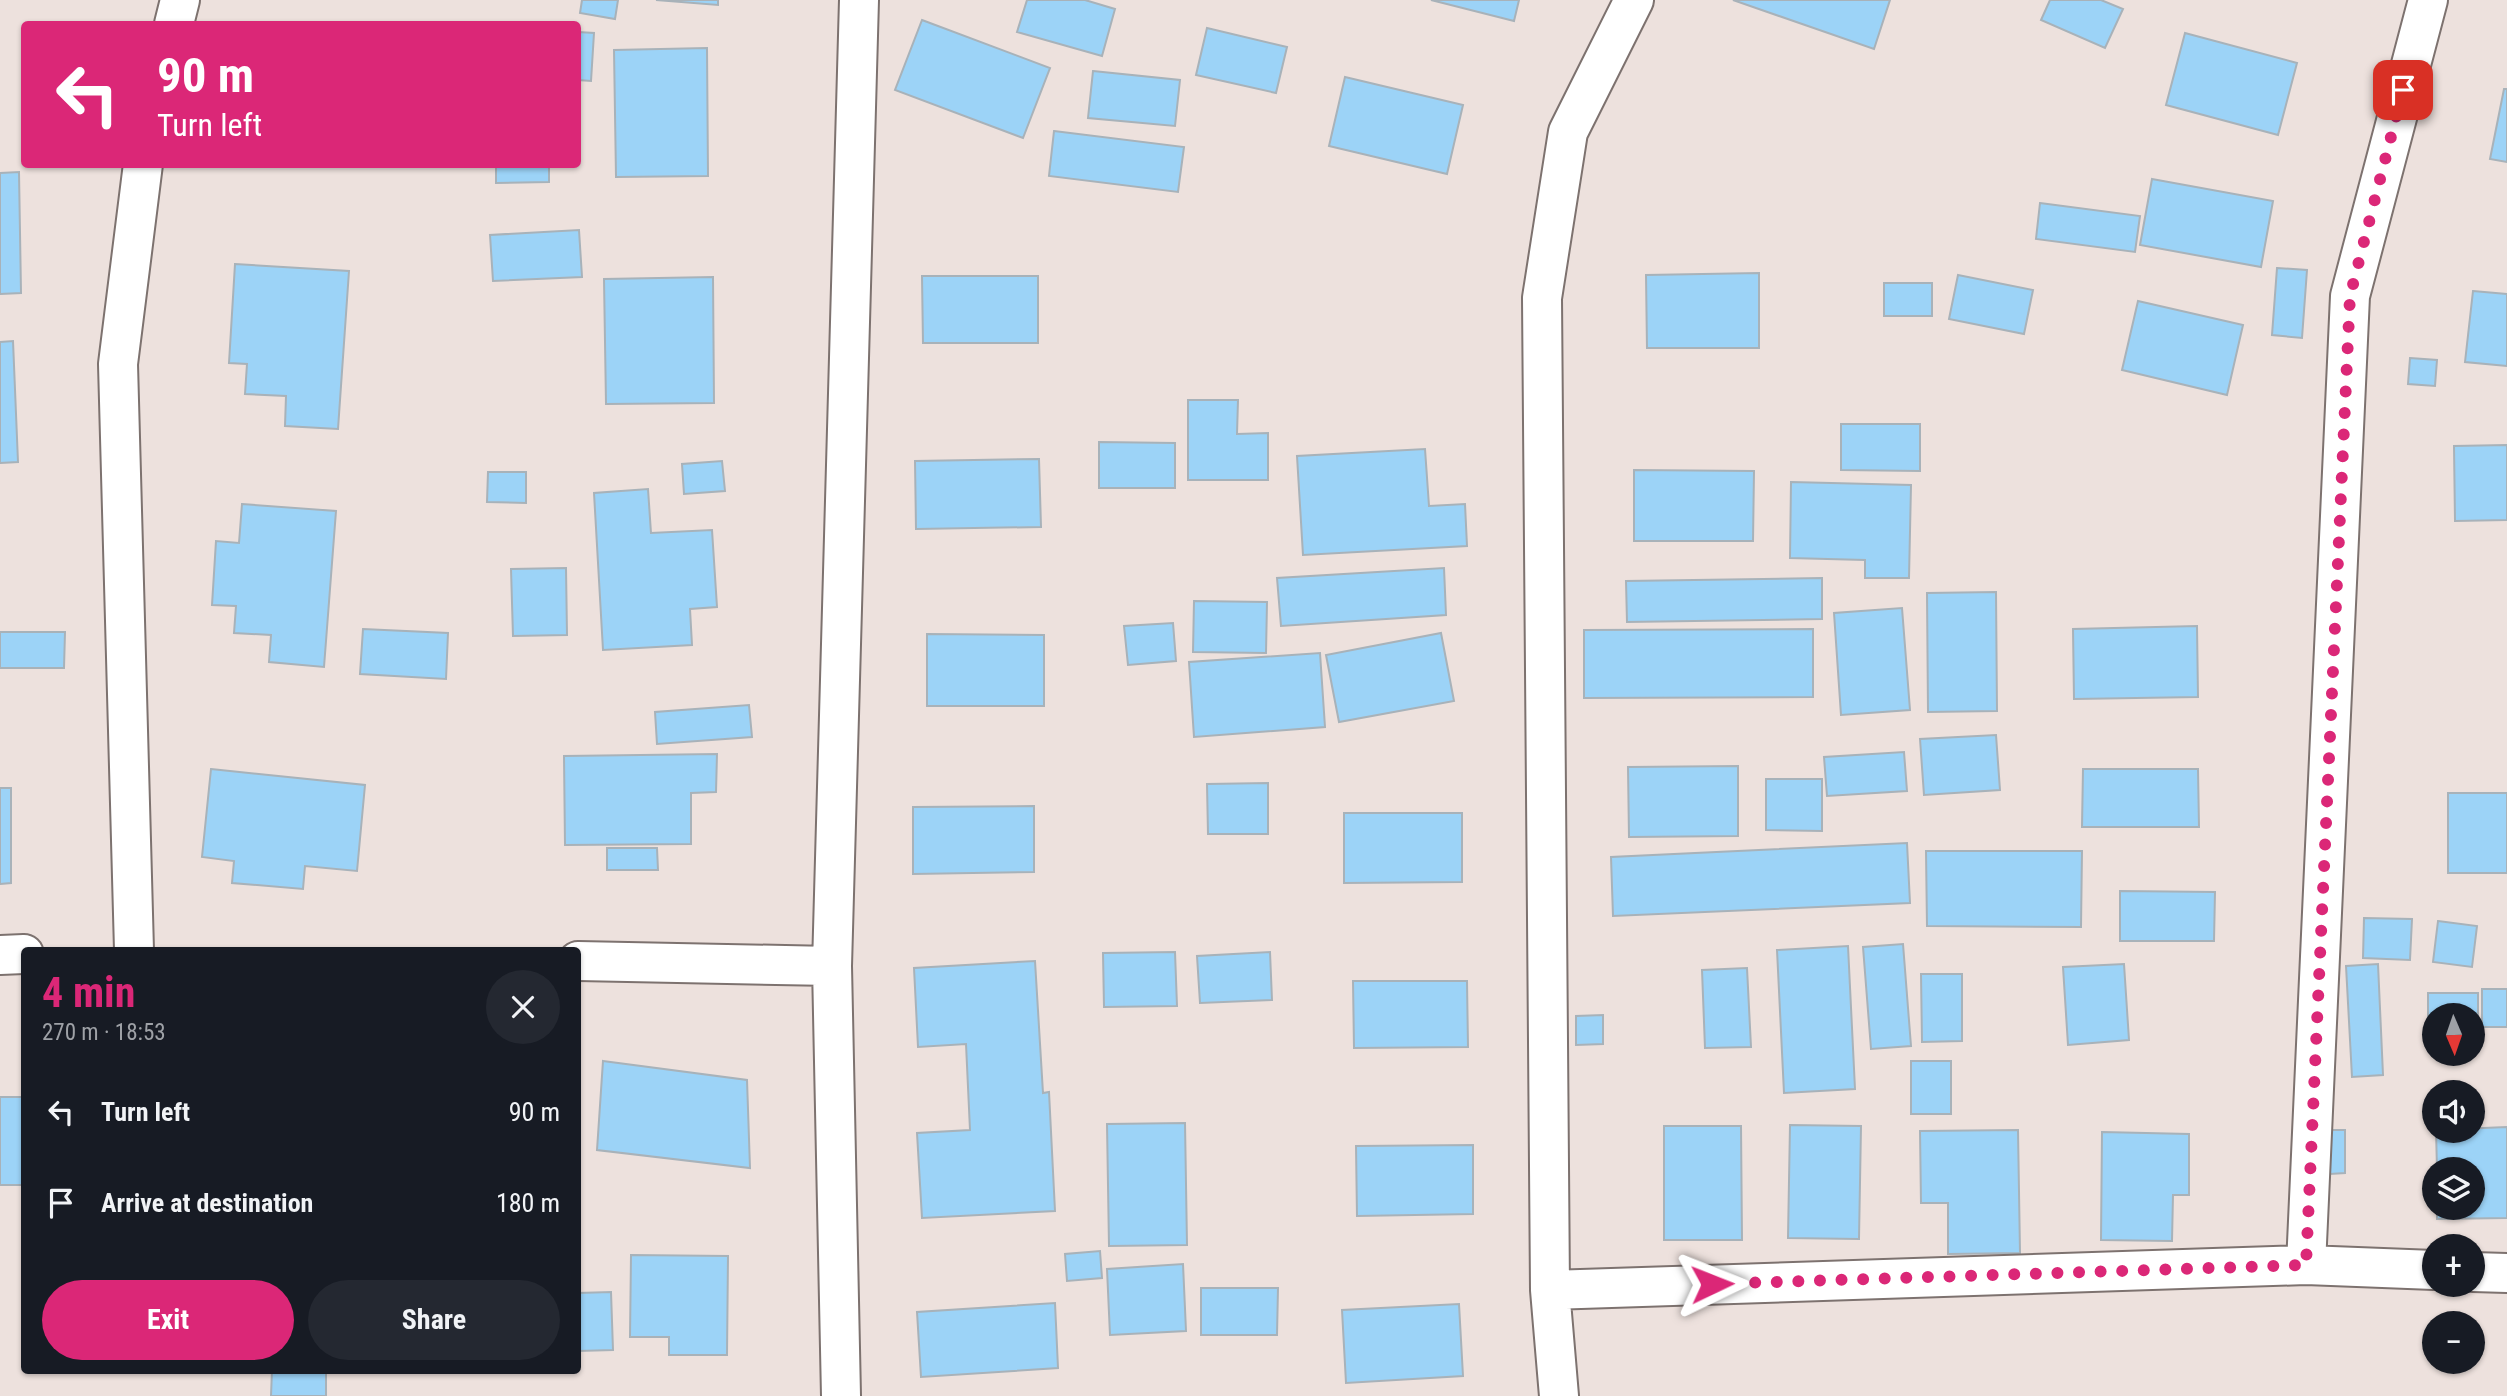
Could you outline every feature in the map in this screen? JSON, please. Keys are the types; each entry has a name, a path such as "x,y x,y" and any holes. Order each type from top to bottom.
{"street":[{"path":"175,21 180,0"},
{"path":"841,1396 832,966 859,0"},
{"path":"1559,1396 1550,1290 1542,298 1568,132 1634,0"},
{"path":"2306,1265 2350,296 2428,0"},
{"path":"134,947 118,364 142,168"},
{"path":"0,955 21,954"},
{"path":"581,961 832,966"},
{"path":"1550,1290 2306,1265 2422,1270"},
{"path":"2485,1272 2507,1273"}],"building":[{"path":"582,0 618,0 615,19 580,13"},
{"path":"656,0 718,0 718,5"},
{"path":"1027,0 1085,0 1115,9 1102,56 1017,32"},
{"path":"1431,0 1519,0 1514,21"},
{"path":"1733,0 1890,0 1874,49"},
{"path":"2050,0 2101,0 2123,9 2105,48 2041,20"},
{"path":"922,20 1050,68 1023,138 895,90"},
{"path":"1207,28 1287,47 1276,93 1196,75"},
{"path":"581,32 594,33 591,81 581,80"},
{"path":"2185,33 2297,63 2278,135 2166,105"},
{"path":"707,48 708,176 616,177 614,50"},
{"path":"1093,71 1180,80 1175,126 1088,118"},
{"path":"1345,77 1463,105 1447,174 1329,146"},
{"path":"2504,89 2507,89 2507,162 2490,159"},
{"path":"1054,131 1184,147 1178,192 1049,176"},
{"path":"496,168 549,168 549,182 496,183"},
{"path":"19,172 21,293 0,294 0,173"},
{"path":"2152,179 2273,201 2261,267 2140,245"},
{"path":"2040,203 2140,216 2135,252 2036,239"},
{"path":"579,230 582,277 493,281 490,235"},
{"path":"235,264 349,271 338,429 285,426 286,396 245,394 247,364 229,363"},
{"path":"2277,268 2307,270 2302,338 2272,335"},
{"path":"1759,273 1759,348 1647,348 1646,275"},
{"path":"1958,275 2033,290 2024,334 1949,319"},
{"path":"922,276 1038,276 1038,343 923,343"},
{"path":"713,277 714,403 606,404 604,279"},
{"path":"1884,283 1932,283 1932,316 1884,316"},
{"path":"2473,291 2507,294 2507,366 2465,362"},
{"path":"2138,301 2243,325 2227,395 2122,370"},
{"path":"13,341 18,462 0,463 0,342"},
{"path":"2410,358 2437,360 2435,386 2408,384"},
{"path":"1188,400 1238,400 1237,434 1268,433 1268,480 1188,480"},
{"path":"1841,424 1920,424 1920,471 1841,470"},
{"path":"1099,442 1175,443 1175,488 1099,488"},
{"path":"2507,445 2507,520 2455,521 2454,446"},
{"path":"1425,449 1429,506 1465,504 1467,546 1303,555 1297,456"},
{"path":"1039,459 1041,527 916,529 915,461"},
{"path":"722,461 725,491 684,494 682,464"},
{"path":"1634,470 1754,471 1753,541 1634,541"},
{"path":"488,472 526,472 526,503 487,502"},
{"path":"1791,482 1911,485 1909,578 1865,578 1865,560 1790,558"},
{"path":"648,489 651,533 712,530 717,607 690,609 692,645 603,650 594,493"},
{"path":"242,504 336,511 324,667 269,662 271,635 234,633 236,606 212,605 216,541 239,543"},
{"path":"566,568 567,635 513,636 511,569"},
{"path":"1444,568 1446,615 1281,626 1277,578"},
{"path":"1822,578 1822,619 1627,622 1626,581"},
{"path":"1996,592 1997,711 1928,712 1927,593"},
{"path":"1194,601 1267,602 1266,653 1193,652"},
{"path":"1902,608 1910,710 1841,715 1834,613"},
{"path":"1173,623 1176,661 1128,665 1124,626"},
{"path":"2197,626 2198,697 2074,699 2073,629"},
{"path":"363,629 448,633 446,679 360,674"},
{"path":"1813,629 1813,697 1584,698 1584,630"},
{"path":"0,632 65,632 64,668 0,668"},
{"path":"1441,633 1454,701 1339,722 1326,655"},
{"path":"927,634 1044,635 1044,706 927,706"},
{"path":"1320,653 1325,727 1194,737 1189,662"},
{"path":"749,705 752,737 657,744 655,712"},
{"path":"1996,735 2000,790 1924,795 1920,739"},
{"path":"1904,752 1907,791 1827,796 1824,757"},
{"path":"717,754 716,792 691,793 691,844 565,845 564,756"},
{"path":"1738,766 1738,836 1629,837 1628,767"},
{"path":"211,769 365,785 357,871 305,866 303,889 232,883 234,861 202,857"},
{"path":"2083,769 2198,769 2199,827 2082,827"},
{"path":"1766,779 1822,779 1822,831 1766,830"},
{"path":"1268,783 1268,834 1208,834 1207,784"},
{"path":"0,788 11,788 11,883 0,884"},
{"path":"2448,793 2507,793 2507,873 2448,873"},
{"path":"1034,806 1034,872 913,874 913,807"},
{"path":"1344,813 1462,813 1462,882 1344,883"},
{"path":"1907,843 1910,903 1613,916 1611,857"},
{"path":"607,848 657,848 658,870 607,870"},
{"path":"1926,851 2082,851 2081,927 1927,926"},
{"path":"2120,891 2215,892 2214,941 2120,941"},
{"path":"2364,918 2412,919 2410,960 2363,958"},
{"path":"2438,921 2477,926 2472,967 2433,962"},
{"path":"1903,944 1911,1046 1871,1049 1863,947"},
{"path":"1848,946 1855,1089 1784,1093 1777,950"},
{"path":"1175,952 1177,1006 1104,1007 1103,953"},
{"path":"1270,952 1272,1000 1200,1003 1197,956"},
{"path":"1035,961 1043,1093 1049,1092 1055,1211 922,1218 917,1133 970,1130 966,1044 918,1047 914,968"},
{"path":"2124,964 2129,1040 2068,1045 2063,967"},
{"path":"2378,964 2383,1075 2352,1077 2346,966"},
{"path":"1747,968 1751,1047 1705,1048 1702,970"},
{"path":"1921,974 1962,974 1962,1041 1922,1042"},
{"path":"1353,981 1467,981 1468,1047 1354,1048"},
{"path":"2482,989 2507,989 2507,1027 2485,1027 2485,1003 2482,1003"},
{"path":"2428,993 2478,993 2478,1003 2428,1003"},
{"path":"1603,1015 1603,1044 1576,1045 1576,1016"},
{"path":"603,1061 747,1080 750,1168 597,1150"},
{"path":"1911,1061 1951,1061 1951,1114 1911,1114"},
{"path":"0,1097 21,1097 21,1185 0,1185"},
{"path":"1185,1123 1187,1245 1109,1246 1107,1124"},
{"path":"1790,1125 1861,1126 1859,1239 1788,1238"},
{"path":"1664,1126 1741,1126 1742,1240 1664,1240"},
{"path":"2507,1127 2507,1218 2485,1218 2485,1157 2437,1157 2436,1143 2485,1143 2485,1128"},
{"path":"2018,1130 2020,1253 1948,1254 1948,1203 1921,1203 1920,1131"},
{"path":"2329,1130 2345,1130 2345,1173 2330,1174"},
{"path":"2102,1132 2189,1134 2189,1195 2173,1195 2172,1241 2101,1240"},
{"path":"1473,1145 1473,1214 1357,1216 1356,1146"},
{"path":"1100,1251 1102,1278 1067,1281 1065,1254"},
{"path":"631,1255 728,1256 727,1355 669,1355 669,1337 630,1337"},
{"path":"1183,1264 1186,1331 1110,1335 1107,1269"},
{"path":"1201,1288 1278,1288 1277,1335 1201,1335"},
{"path":"611,1292 613,1350 581,1351 581,1293"},
{"path":"1055,1303 1058,1368 921,1377 917,1312"},
{"path":"1459,1304 1463,1376 1346,1383 1342,1310"},
{"path":"272,1374 326,1374 326,1396 271,1396"}],"route":[{"path":"1712,1284 2306,1265 2350,296 2403,90"}]}
